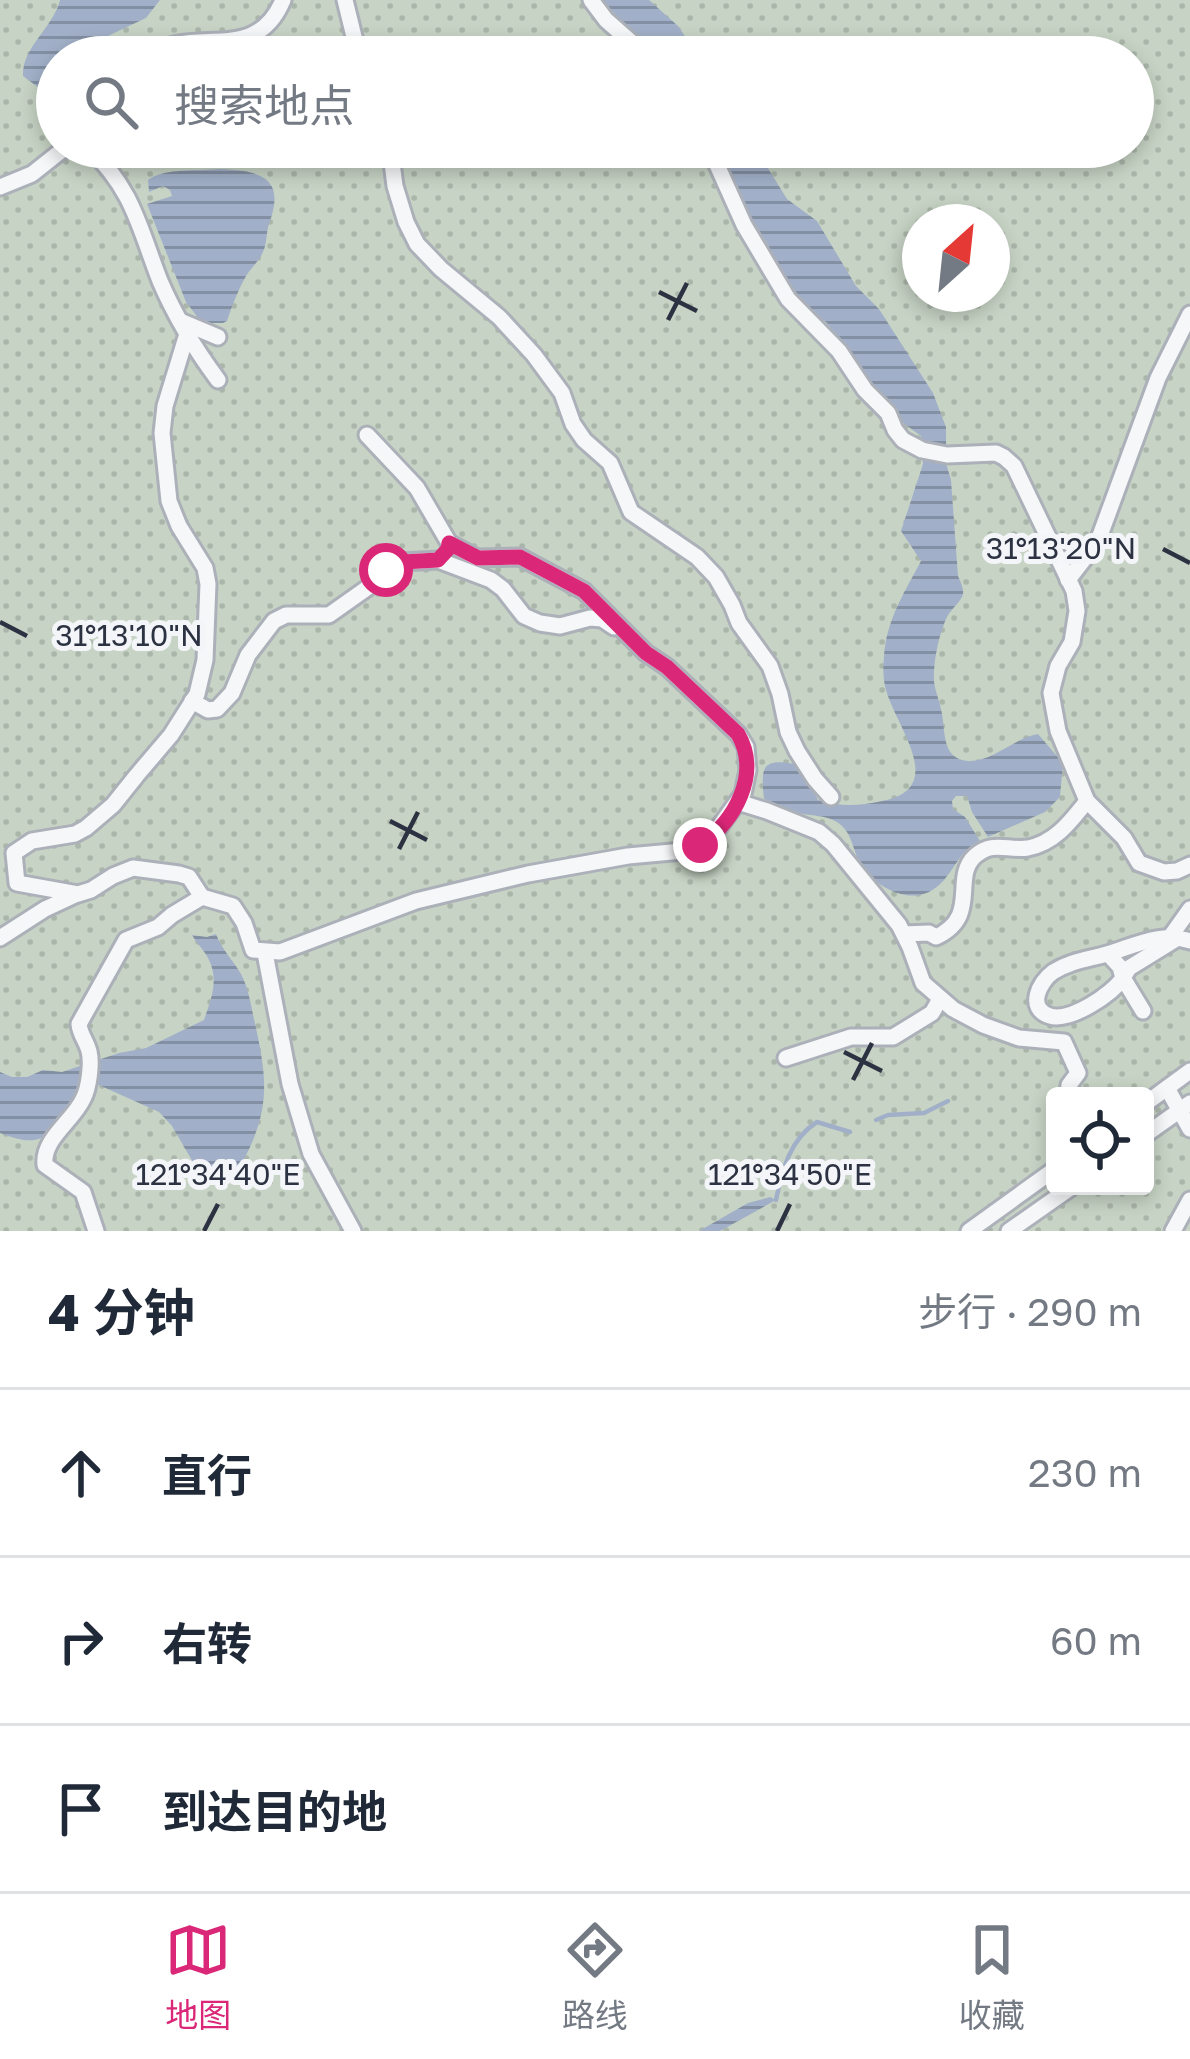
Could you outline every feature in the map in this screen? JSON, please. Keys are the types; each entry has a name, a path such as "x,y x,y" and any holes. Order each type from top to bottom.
{"lane":[{"path":"251,36 278,14 284,0"},
{"path":"345,0 354,36"},
{"path":"591,0 627,36"},
{"path":"0,187 40,168"},
{"path":"107,168 140,220 160,282 218,380"},
{"path":"393,168 406,222 417,244 534,355 562,393 572,424 610,463 631,512 697,557 716,577 739,623 770,666 797,751 831,797"},
{"path":"719,168 744,225 788,299 839,351 903,440 922,450 946,454 995,453 1014,466 1074,592 1072,642 1051,693 1058,730 1087,801 1124,838 1139,862 1164,872 1190,865"},
{"path":"1068,580 1098,541 1158,379 1190,314"},
{"path":"184,327 218,337"},
{"path":"16,883 14,853 32,841 75,834 113,805 171,735 197,694 205,659 208,584 205,568 170,501 162,433 184,327"},
{"path":"0,938 45,910 133,868 189,877 202,897 233,907 253,950 280,952 416,901 548,871 682,851 712,837 738,802 748,770 746,747 738,734 584,591 520,557 478,558 449,543 417,488 367,435"},
{"path":"438,560 449,543"},
{"path":"192,701 208,710 224,703 248,655 274,621 286,615 329,615 403,562 438,560 491,580 524,616 540,623 560,626 602,619 652,669"},
{"path":"916,962 957,920 964,901 966,868 977,854 988,847 1026,848 1044,843 1066,827 1087,801"},
{"path":"738,802 819,832 833,844 904,934 922,982 953,1010 1019,1038 1064,1042 1078,1073 1069,1087"},
{"path":"0,895 16,883 78,894"},
{"path":"96,1231 83,1192 45,1166 44,1156 83,1101 89,1051 79,1024 126,940 158,927 202,897"},
{"path":"1180,939 1146,941 1087,957 1048,975 1036,1000 1042,1012 1066,1017 1116,988 1130,968 1180,939 1190,909"},
{"path":"904,934 936,937"},
{"path":"265,952 290,1084 311,1154 353,1231"},
{"path":"1108,954 1143,1011"},
{"path":"786,1058 851,1036 892,1037 932,1013 940,999"},
{"path":"1154,1097 1190,1071"},
{"path":"1167,1088 1185,1107 1190,1129"},
{"path":"1154,1129 1185,1107"},
{"path":"969,1231 1046,1175"},
{"path":"1010,1231 1060,1195"},
{"path":"1173,1231 1190,1200"}],"green space":[{"path":"0,0 1190,0 1190,1231 0,1231"}],"water":[{"path":"60,0 160,0 146,18 109,36 40,36"},
{"path":"602,0 649,0 685,36 638,36"},
{"path":"36,41 36,86 23,76"},
{"path":"729,168 768,168 787,199 817,221 856,286 879,309 933,393 946,427 946,463 963,592 944,624 934,665 948,749 959,759 977,760 1038,734 1063,763 1060,797 1045,812 988,837 967,796 956,796 953,809 965,817 980,841 937,887 920,895 893,891 869,875 846,830 835,821 764,799 764,771 779,762 800,765 818,800 834,804 882,801 902,794 913,783 912,753 885,686 883,664 892,619 921,561 901,531 923,464 921,436 899,420 827,323 772,262 767,243 747,213"},
{"path":"221,169 267,180 274,209 263,252 243,281 227,321 202,323 186,302 147,204 172,196 170,190 163,186 149,192 148,180 172,172"},
{"path":"216,934 246,985 264,1073 263,1105 254,1139 233,1175 223,1180 201,1176 159,1112 99,1085 70,1101 48,1133 38,1139 0,1133 0,1072 27,1077 43,1070 62,1072 146,1048 204,1020 213,975 192,935"},
{"path":"770,1197 776,1200 720,1231 699,1231 748,1203"}],"waterway":[{"path":"876,1120 924,1113 948,1101"},
{"path":"776,1200 789,1156 808,1129 817,1122 850,1132"}],"route":[{"path":"386,570 403,562 438,560 449,543 478,558 520,557 584,591 738,734 746,747 743,794 712,837 700,845"}]}
